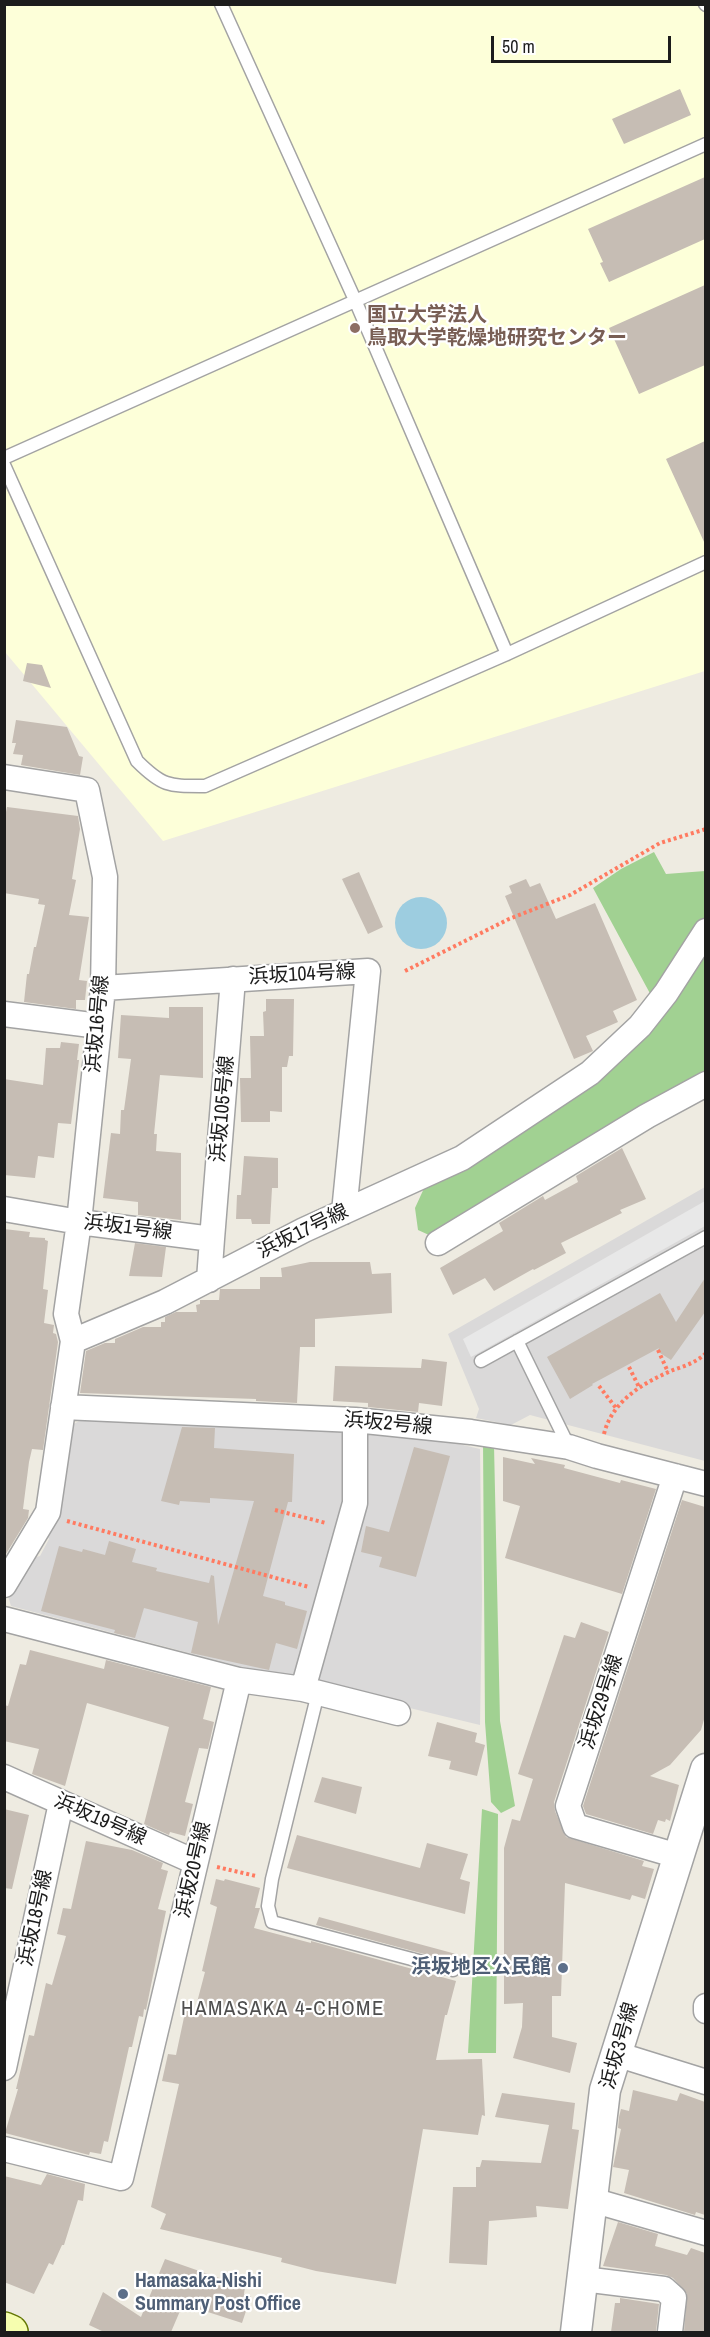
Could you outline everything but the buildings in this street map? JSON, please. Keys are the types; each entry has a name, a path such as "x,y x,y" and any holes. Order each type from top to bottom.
{"main road":[{"path":"4,2329 11,2332"}],"street":[{"name":"浜坂16号線","path":"4,777 87,790 105,877 103,988 79,1222 66,1314 73,1341"},
{"name":"浜坂17号線","path":"73,1341 165,1302 344,1212 462,1158 590,1073 640,1026 666,993 705,931"},
{"name":"浜坂104号線","path":"103,988 368,971 344,1212"},
{"name":"浜坂105号線","path":"212,1239 233,979"},
{"path":"4,1014 99,1026"},
{"path":"438,1243 647,1116 705,1084"},
{"name":"浜坂1号線","path":"4,1209 79,1222 212,1239"},
{"path":"209,1280 212,1239"},
{"path":"4,1585 46,1515 73,1341"},
{"name":"浜坂2号線","path":"63,1407 355,1420 471,1432 569,1447 705,1484"},
{"path":"310,1691 330,1593 355,1503 355,1420"},
{"name":"浜坂29号線","path":"675,1476 568,1806 574,1826 678,1856"},
{"path":"4,1619 239,1680 310,1691 398,1713"},
{"name":"浜坂20号線","path":"4,2150 121,2178 239,1680"},
{"name":"浜坂3号線","path":"576,2332 605,2090 705,1769"},
{"name":"浜坂19号線","path":"4,1777 195,1862"},
{"name":"浜坂18号線","path":"4,2068 8,2029 61,1803"},
{"path":"705,2006 705,2011"},
{"path":"616,2054 705,2082"},
{"path":"592,2200 705,2233"},
{"path":"583,2279 664,2289 674,2298 670,2332"}],"lane":[{"path":"221,4 355,300 507,654"},
{"path":"4,458 705,144"},
{"path":"4,465 137,761 156,780 179,786 205,786 507,654 705,562"},
{"path":"481,1362 705,1237"},
{"path":"517,1341 569,1447"},
{"path":"310,1691 272,1879 268,1906 272,1922 453,1970"}],"path":[{"path":"405,971 508,919 570,895 660,843 705,829"},
{"path":"658,1350 668,1372"},
{"path":"601,1444 606,1424 616,1408 639,1387 699,1359 705,1353"},
{"path":"629,1367 639,1387"},
{"path":"599,1386 616,1408"},
{"path":"274,1510 347,1529"},
{"path":"46,1515 330,1593"},
{"path":"195,1862 272,1879"}],"shaded area":[{"name":"国立大学法人 鳥取大学乾燥地研究センター","path":"4,5 705,5 705,671 163,841 5,652"},
{"path":"705,1187 705,1461 530,1415 511,1425 476,1418 479,1409 448,1334"},
{"path":"705,1201 705,1226 471,1357 463,1339"},
{"path":"81,1420 328,1429 396,1429 480,1449 482,1600 480,1725 269,1674 11,1606 8,1596 33,1558 40,1556 49,1539 46,1534 72,1425"}],"green space":[{"path":"654,852 666,874 705,871 705,917 653,999 593,888 621,869"},
{"path":"705,946 705,1076 447,1228 429,1235 418,1230 415,1208 426,1184 544,1116"},
{"path":"483,1440 494,1445 500,1721 515,1806 501,1813 491,1802 485,1722"},
{"path":"482,1809 498,1814 496,2053 468,2053"}],"water":[{"path":"421,897 431,899 439,905 445,913 447,923 445,933 439,941 431,947 421,949 411,947 403,941 397,933 395,923 397,913 403,905 411,899"}],"place":[{"name":"国立大学法人 鳥取大学乾燥地研究センター","path":"355,328"},
{"name":"浜坂地区公民館","path":"563,1968"},
{"name":"Hamasaka-Nishi Summary Post Office","path":"123,2294"}],"district":[{"name":"HAMASAKA 4-CHOME","path":"283,2009"}]}
